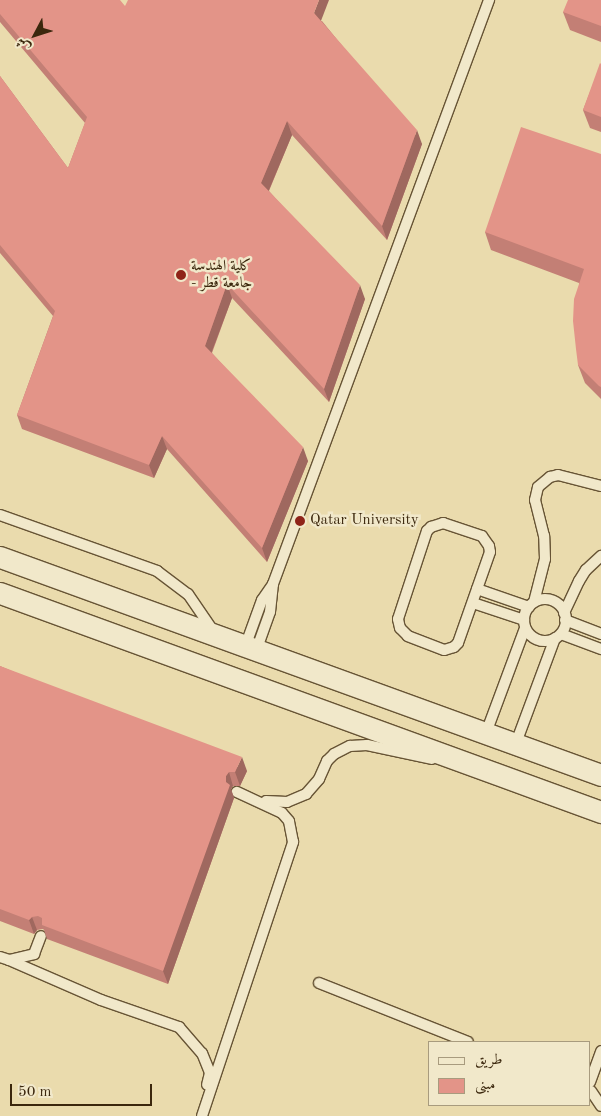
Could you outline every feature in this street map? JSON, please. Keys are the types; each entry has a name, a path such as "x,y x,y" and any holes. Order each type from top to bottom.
{"street":[{"path":"0,556 250,649 601,775"},
{"path":"0,593 601,812"},
{"path":"309,705 319,696 324,682 323,675"},
{"path":"395,736 399,720 408,706"}],"lane":[{"path":"250,649 270,612 273,584 489,0"},
{"path":"486,733 531,605 545,559 544,536 534,500 538,487 550,477 558,475 601,486"},
{"path":"0,515 145,566 162,575 192,599 216,636"},
{"path":"443,523 449,524 476,534 486,540 489,546 489,557 478,589 458,643 449,649 438,649 408,636 400,628 399,614 425,537 432,527 443,523"},
{"path":"516,744 578,581 586,570 601,556"},
{"path":"478,589 531,605 541,600 555,602 565,617 601,634"},
{"path":"473,603 524,624 534,638 548,641 558,636 601,649"},
{"path":"255,800 287,802 301,796 313,787 327,761 334,754 350,746 367,745 422,758 455,758"},
{"path":"202,1116 293,842 289,822 282,813 237,792"},
{"path":"4,958 34,954 41,936"},
{"path":"4,958 101,1000 179,1027 202,1053 210,1073 197,1116"},
{"path":"319,983 465,1041"},
{"path":"601,1051 593,1088 601,1106"}],"building":[{"name":"كلية الهندسة - جامعة قطر","path":"0,0 120,0 125,6 128,0 319,0 314,13 417,130 382,226 287,121 261,183 360,285 324,389 227,284 205,346 303,447 262,548 162,436 149,465 17,415 55,311 0,245 0,76 68,168 87,117 0,14"},
{"path":"568,0 601,0 601,26 563,12"},
{"path":"601,64 601,117 583,110"},
{"path":"521,127 601,154 601,387 578,365 573,321 574,299 584,269 485,232"},
{"path":"0,666 242,757 235,772 229,772 226,776 226,782 230,785 163,971 42,925 42,918 38,916 32,917 29,920 0,909"}],"place":[{"name":"كلية الهندسة - جامعة قطر","path":"181,275"},
{"name":"Qatar University","path":"300,521"}]}
